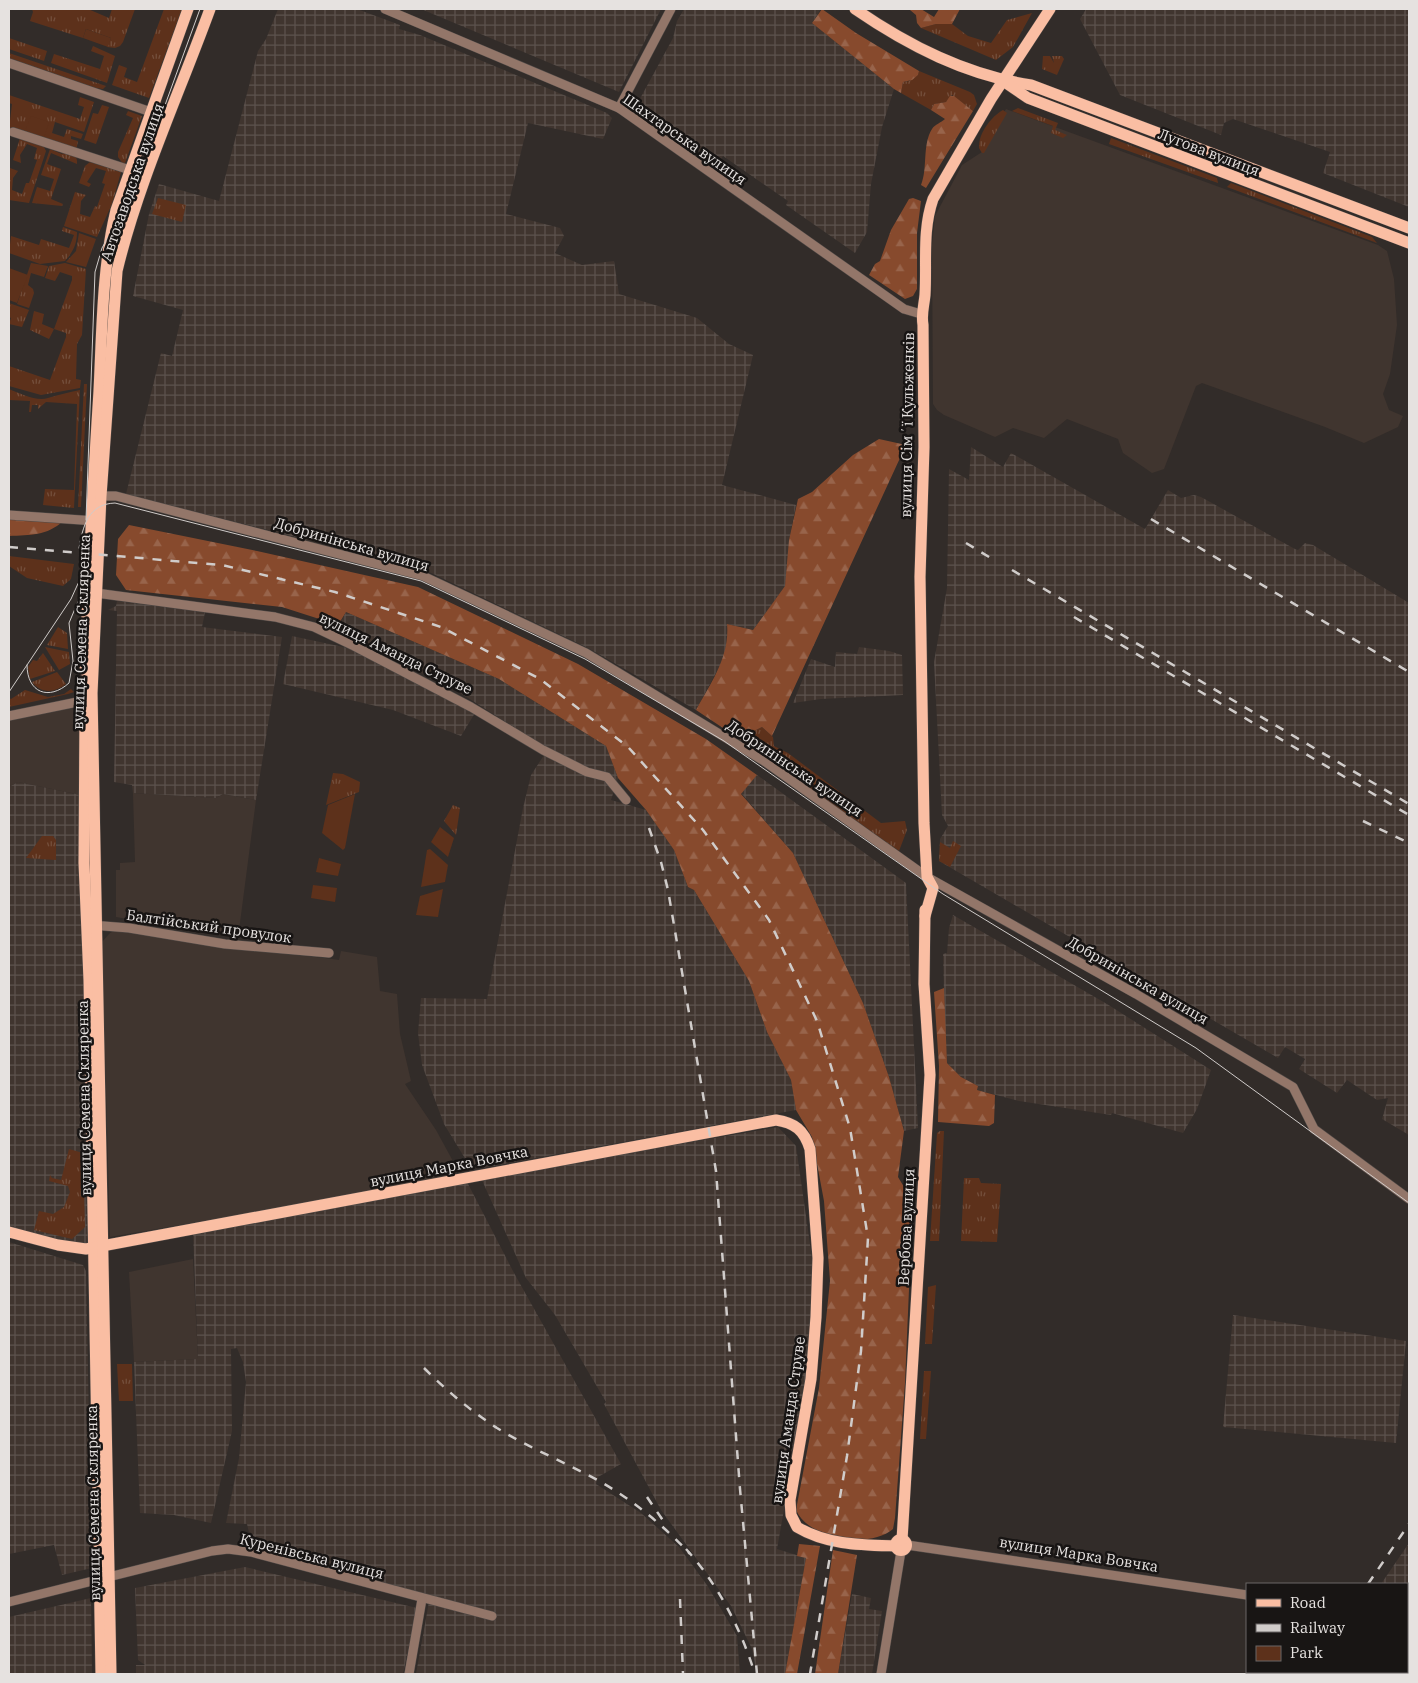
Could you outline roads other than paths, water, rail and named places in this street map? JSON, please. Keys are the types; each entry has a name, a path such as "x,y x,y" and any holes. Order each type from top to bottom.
{"main road":[{"name":"Автозаводська вулиця","path":"97,496 107,271 114,218 188,9"},
{"name":"Автозаводська вулиця","path":"94,522 117,271 124,243 210,9"},
{"name":"Лугова вулиця","path":"856,9 894,35 924,51 1002,81 1028,98 1409,243"},
{"name":"вулиця Сімʼї Кульженків","path":"928,876 920,576 924,447 923,325 921,314 925,296 925,236 928,213 933,199 1002,81 1050,9"},
{"name":"Лугова вулиця","path":"1002,81 1031,85 1409,228"},
{"name":"вулиця Семена Скляренка","path":"88,699 96,593 94,522"},
{"name":"вулиця Семена Скляренка","path":"94,522 88,699 104,1580 101,1674"},
{"name":"Вербова вулиця","path":"901,1546 930,1075 924,984 924,883 928,876"},
{"name":"вулиця Марка Вовчка","path":"9,1232 75,1249 98,1247 776,1120 790,1122 799,1128"},
{"name":"вулиця Аманда Струве","path":"799,1128 806,1137 810,1149 818,1258 811,1380 790,1500 791,1515 797,1527 823,1538 850,1544 901,1546"},
{"name":"вулиця Семена Скляренка","path":"104,1580 111,1674"}],"street":[{"name":"Шахтарська вулиця","path":"385,9 619,108 904,309 921,314"},
{"path":"619,108 671,9"},
{"path":"9,63 151,112"},
{"path":"12,132 130,170"},
{"name":"Добринінська вулиця","path":"97,496 116,496 202,517 423,576 586,653 693,716 764,761 928,876 1144,999 1293,1087 1314,1130 1409,1199"},
{"path":"9,515 94,522"},
{"name":"вулиця Аманда Струве","path":"96,593 275,618 314,627 462,703 543,750 586,772 607,777 626,800"},
{"path":"9,716 88,699"},
{"name":"Балтійський провулок","path":"91,925 129,928 225,944 329,953"},
{"name":"вулиця Марка Вовчка","path":"901,1546 1246,1595"},
{"name":"Вербова вулиця","path":"880,1674 901,1546"},
{"name":"Куренівська вулиця","path":"9,1602 228,1549 251,1552 422,1599 492,1616"},
{"path":"409,1674 422,1599"}],"tram line":[{"path":"86,520 95,272 102,248 133,193 200,9"},
{"path":"79,548 88,518 99,507 115,503 421,581 585,659 724,741 943,894 1196,1048 1409,1203"},
{"path":"9,692 71,599 81,577 85,540"},
{"path":"27,665 31,682 40,691 54,692 69,683 73,661 69,623 82,592"}],"railway":[{"path":"1151,519 1409,672"},
{"path":"966,543 994,560"},
{"path":"9,547 222,565 335,592 441,627 540,679 628,747 703,830 769,920 817,1021 850,1128 868,1238 861,1351 847,1456 810,1674"},
{"path":"1012,570 1409,804"},
{"path":"1074,617 1409,815"},
{"path":"1363,821 1409,843"},
{"path":"649,828 661,862 668,890 716,1171 740,1489 757,1674"},
{"path":"424,1368 459,1400 497,1428 624,1496 658,1523 690,1554"},
{"path":"647,1497 664,1522"},
{"path":"1369,1583 1409,1524"},
{"path":"686,1549 707,1575 726,1605 741,1636 753,1668"},
{"path":"680,1599 683,1674"}]}
